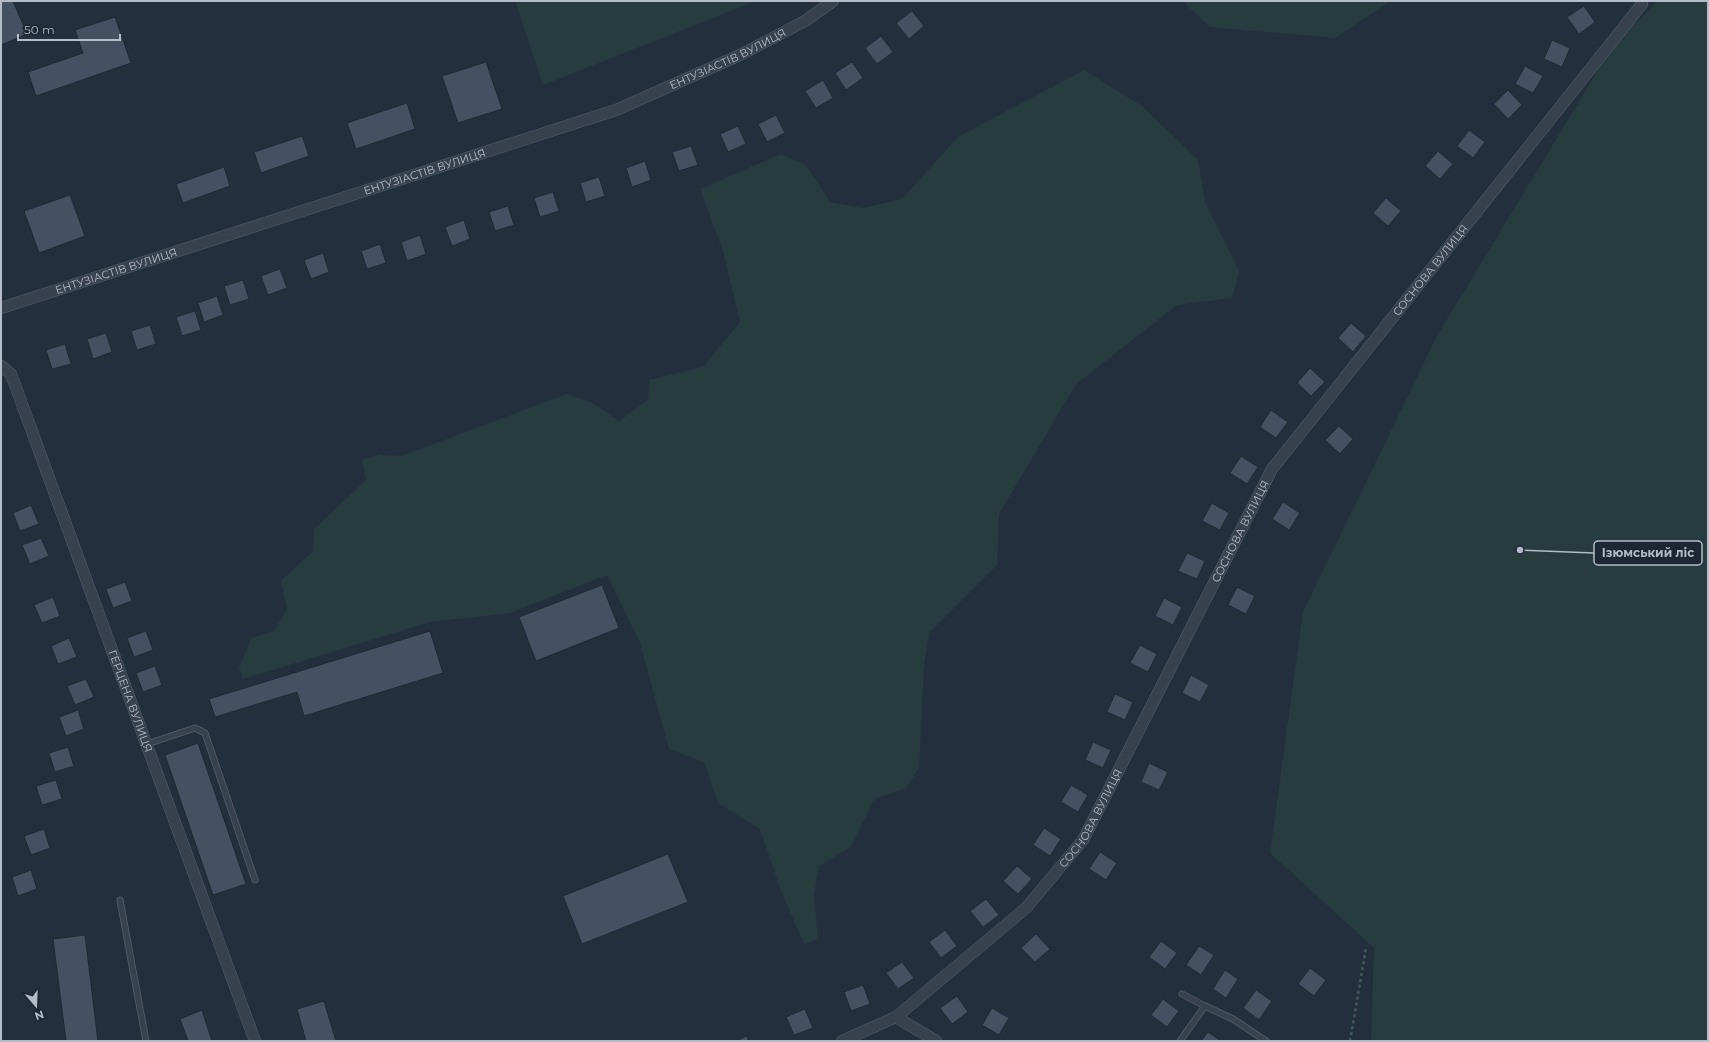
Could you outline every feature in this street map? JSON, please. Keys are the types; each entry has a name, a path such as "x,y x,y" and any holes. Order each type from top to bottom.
{"street":[{"name":"ЕНТУЗІАСТІВ ВУЛИЦЯ","path":"1,308 616,110 740,55 805,21 833,1"},
{"name":"СОСНОВА ВУЛИЦЯ","path":"842,1041 896,1017 1026,908 1083,840 1272,469 1642,4"},
{"name":"ГЕРЦЕНА ВУЛИЦЯ","path":"1,366 11,374 255,1041"},
{"path":"896,1017 936,1041"}],"lane":[{"path":"147,744 196,728 205,733 255,880"},
{"path":"120,900 146,1041"},
{"path":"1182,994 1234,1019 1266,1041"},
{"path":"1180,1041 1205,1006"}],"path":[{"path":"1350,1041 1366,948"}],"green space":[{"path":"515,1 756,1 543,85"},
{"path":"1182,1 1390,1 1336,38 1210,27"},
{"path":"1658,1 1708,1 1708,1041 1371,1041 1374,948 1270,853 1303,612 1437,336 1612,47"},
{"path":"1084,70 1142,106 1198,160 1205,202 1239,271 1232,298 1177,305 1076,384 999,514 997,565 929,633 924,666 919,768 906,788 874,799 851,847 819,866 814,895 818,939 804,944 781,891 760,829 718,803 704,762 669,749 640,643 607,575 510,613 430,622 243,679 239,668 251,638 274,631 287,609 281,581 313,551 314,529 366,480 362,460 379,455 402,456 567,394 593,403 619,421 648,400 649,380 703,367 740,322 723,251 700,189 781,154 806,165 830,202 862,208 902,199 958,137"}],"building":[{"path":"1,1 13,1 27,34 1,45"},
{"path":"1584,6 1595,22 1579,34 1567,17"},
{"path":"912,11 924,26 909,39 896,23"},
{"path":"115,17 131,63 36,96 28,72 83,53 75,30"},
{"path":"881,36 893,52 877,64 865,48"},
{"path":"1552,40 1570,48 1562,67 1544,59"},
{"path":"486,62 502,109 458,123 442,76"},
{"path":"852,62 863,78 846,90 835,73"},
{"path":"1525,66 1543,76 1533,93 1515,84"},
{"path":"823,80 833,98 816,108 805,91"},
{"path":"1508,90 1522,105 1508,119 1494,104"},
{"path":"407,103 415,129 356,149 347,123"},
{"path":"776,115 785,133 767,142 758,124"},
{"path":"738,126 746,144 728,152 720,134"},
{"path":"1469,130 1485,142 1473,158 1457,146"},
{"path":"302,136 309,156 261,173 254,152"},
{"path":"691,146 698,165 679,171 672,152"},
{"path":"1438,151 1453,164 1440,179 1425,166"},
{"path":"645,161 651,180 632,187 626,168"},
{"path":"224,167 230,186 183,203 176,184"},
{"path":"599,177 605,196 586,202 580,183"},
{"path":"553,192 559,211 540,217 534,198"},
{"path":"70,195 85,236 39,253 24,211"},
{"path":"1386,198 1401,211 1388,226 1373,213"},
{"path":"508,206 514,225 495,231 489,212"},
{"path":"464,220 470,239 452,246 445,227"},
{"path":"420,235 426,254 407,261 401,242"},
{"path":"380,244 386,263 367,269 361,251"},
{"path":"323,253 329,272 311,279 304,260"},
{"path":"280,269 287,288 268,295 261,276"},
{"path":"243,280 249,299 230,305 224,286"},
{"path":"217,296 223,315 204,322 198,303"},
{"path":"195,311 201,330 182,336 176,317"},
{"path":"1351,323 1366,336 1353,352 1338,338"},
{"path":"150,325 156,344 137,350 131,331"},
{"path":"106,333 112,352 93,359 87,339"},
{"path":"65,344 71,364 52,369 46,350"},
{"path":"1310,368 1325,382 1311,396 1297,383"},
{"path":"1271,410 1288,422 1276,438 1260,427"},
{"path":"1339,426 1353,439 1340,454 1325,440"},
{"path":"1241,456 1258,467 1247,484 1230,473"},
{"path":"1283,502 1300,513 1289,530 1272,519"},
{"path":"1212,503 1229,513 1220,530 1202,521"},
{"path":"31,505 39,524 20,531 13,513"},
{"path":"41,538 49,556 30,564 22,545"},
{"path":"1187,553 1205,561 1197,579 1178,571"},
{"path":"125,582 132,601 113,608 106,589"},
{"path":"602,585 619,628 536,661 519,617"},
{"path":"1237,587 1255,596 1246,614 1228,605"},
{"path":"53,597 60,616 42,623 34,605"},
{"path":"1164,598 1182,607 1173,625 1155,616"},
{"path":"146,631 153,650 134,657 127,638"},
{"path":"430,631 443,673 304,716 297,692 215,717 209,699"},
{"path":"69,638 77,657 58,664 51,646"},
{"path":"1140,645 1157,654 1148,672 1130,663"},
{"path":"155,666 162,685 143,692 136,673"},
{"path":"1191,675 1209,685 1200,702 1182,693"},
{"path":"86,679 94,697 75,705 67,686"},
{"path":"1115,694 1133,702 1125,720 1107,712"},
{"path":"78,710 84,729 66,736 59,717"},
{"path":"1093,742 1111,750 1103,768 1085,760"},
{"path":"198,743 246,884 213,895 165,755"},
{"path":"68,747 74,766 55,772 49,753"},
{"path":"1149,763 1168,772 1159,790 1141,782"},
{"path":"56,780 62,799 42,805 36,786"},
{"path":"1071,785 1088,795 1078,812 1061,802"},
{"path":"1044,828 1061,839 1050,856 1033,845"},
{"path":"44,829 50,848 31,855 24,836"},
{"path":"1100,852 1117,863 1106,880 1089,869"},
{"path":"668,854 688,902 582,944 563,896"},
{"path":"1017,866 1032,879 1018,894 1003,881"},
{"path":"31,870 37,889 18,896 12,877"},
{"path":"986,899 999,915 983,927 970,911"},
{"path":"945,930 957,946 941,958 929,942"},
{"path":"1036,934 1050,949 1035,962 1021,948"},
{"path":"85,935 98,1041 66,1041 53,939"},
{"path":"1161,941 1177,953 1165,969 1149,957"},
{"path":"1199,946 1214,955 1201,975 1186,965"},
{"path":"902,962 914,978 898,989 886,973"},
{"path":"1310,968 1326,980 1314,996 1298,984"},
{"path":"1225,970 1238,979 1226,998 1213,989"},
{"path":"863,985 870,1004 851,1011 844,992"},
{"path":"1256,990 1272,1001 1259,1020 1243,1008"},
{"path":"957,996 968,1012 952,1024 940,1008"},
{"path":"1163,999 1179,1011 1167,1027 1151,1015"},
{"path":"324,1001 336,1041 306,1041 297,1009"},
{"path":"992,1008 1009,1018 999,1035 982,1025"},
{"path":"805,1009 813,1028 794,1035 786,1017"},
{"path":"202,1010 212,1041 188,1041 180,1019"},
{"path":"1208,1032 1221,1041 1201,1041"},
{"path":"746,1036 749,1041 737,1041"}],"place":[{"name":"Ізюмський ліс","path":"1520,550"}]}
